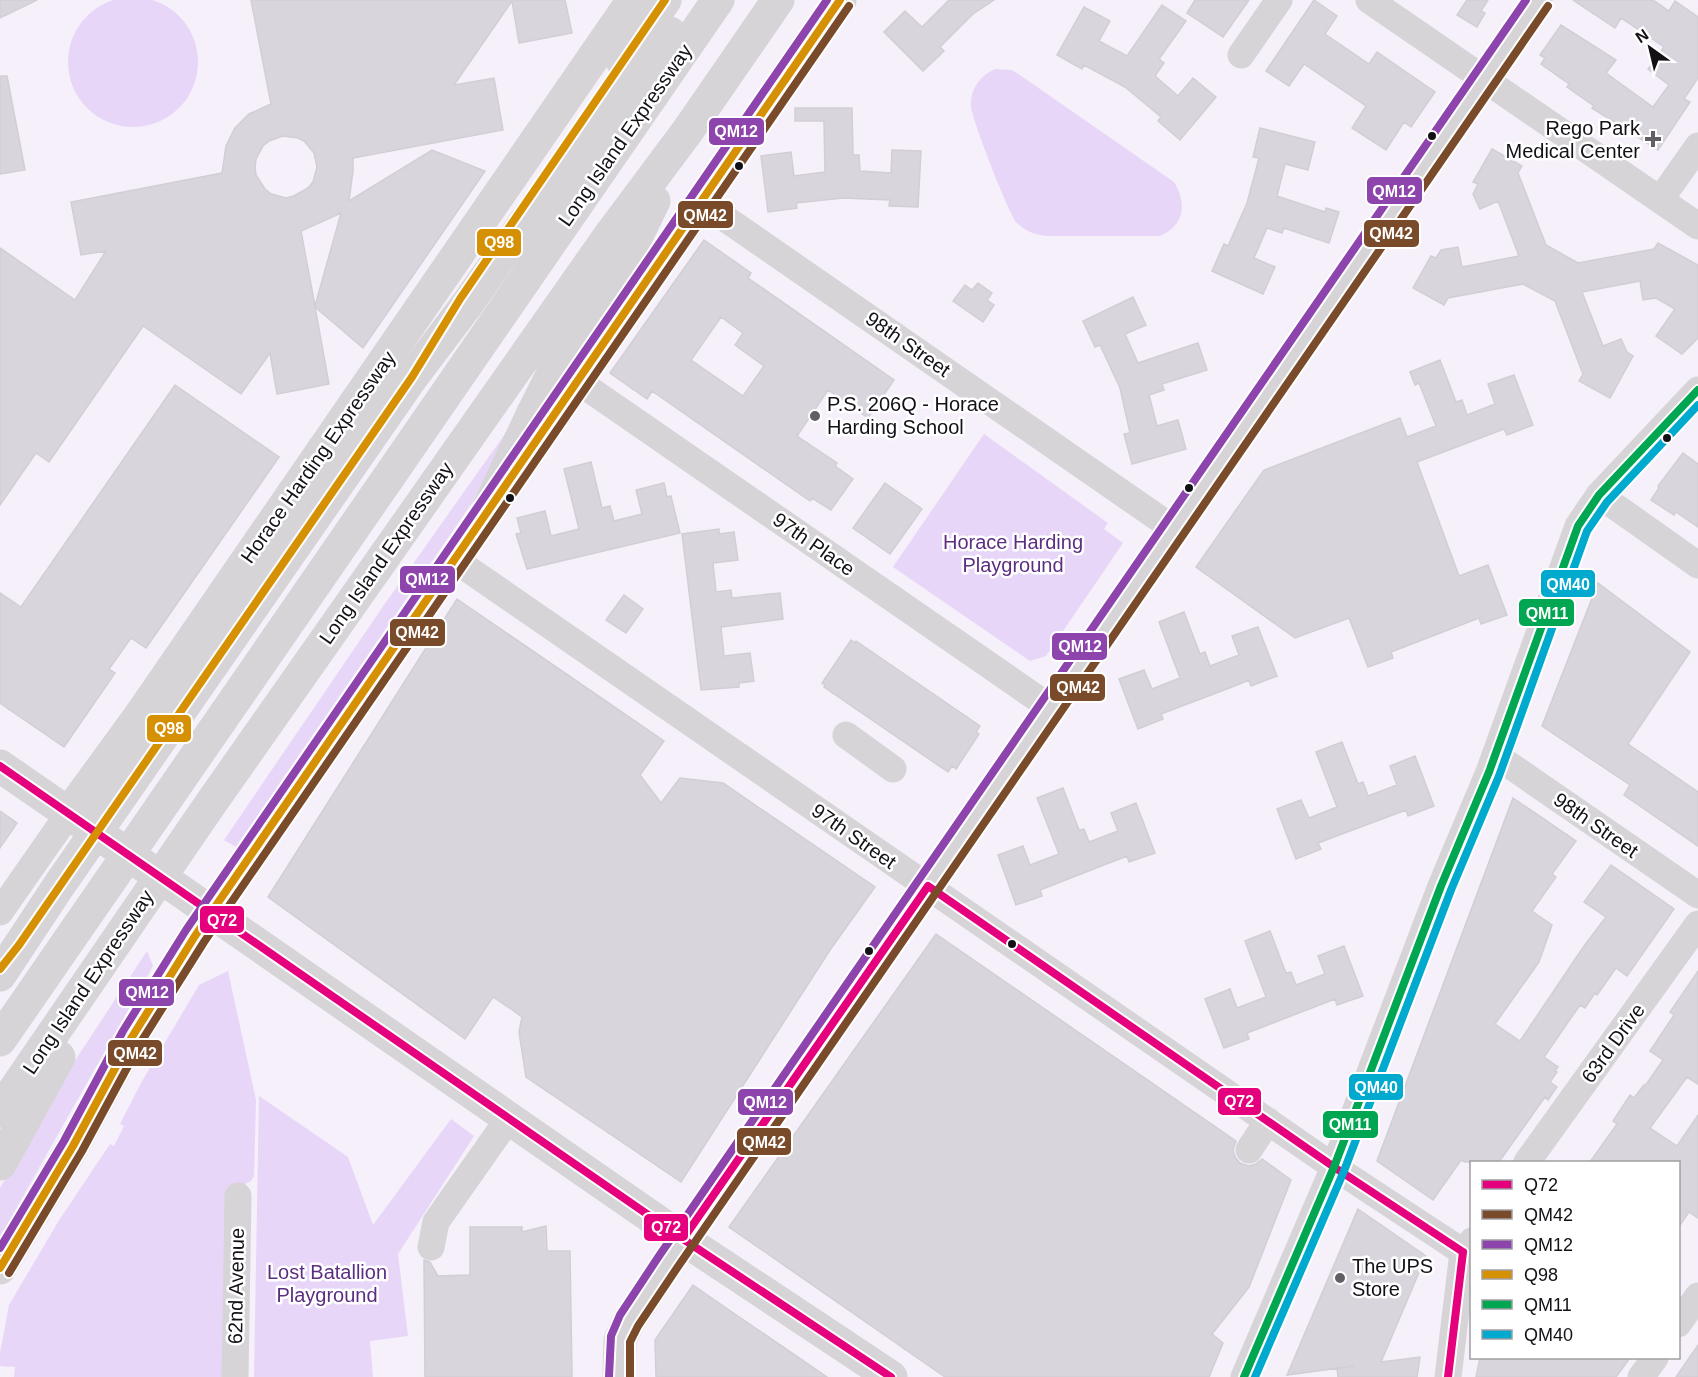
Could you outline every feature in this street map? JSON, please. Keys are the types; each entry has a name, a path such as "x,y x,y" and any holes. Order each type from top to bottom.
{"main road":[{"name":"Horace Harding Expressway","path":"69,813 145,708 633,0"},
{"path":"412,377 460,299 665,0"},
{"path":"0,975 58,887 412,377 468,303 531,213 694,0"},
{"name":"Long Island Expressway","path":"0,1040 718,0"},
{"name":"Long Island Expressway","path":"0,1111 209,806 778,0"},
{"path":"0,1268 62,1164 132,1037 211,912 840,0"},
{"path":"486,513 560,359 630,250 689,129"},
{"path":"0,766 683,1239 891,1377"},
{"path":"0,1164 60,1056 77,997"},
{"path":"619,1377 620,1340 628,1321 683,1239"}],"street":[{"path":"1241,55 1279,0"},
{"path":"1370,0 1698,226"},
{"path":"683,1239 1539,0"},
{"path":"1660,200 1698,146"},
{"name":"98th Street","path":"700,201 1174,529"},
{"name":"97th Place","path":"576,380 1051,708"},
{"path":"1244,1377 1334,1167 1441,886 1495,755 1578,526 1599,495 1698,390"},
{"path":"1599,495 1698,565"},
{"name":"97th Street","path":"455,560 1334,1167 1467,1246"},
{"path":"846,735 893,769"},
{"name":"98th Street","path":"1495,755 1698,895"},
{"name":"Horace Harding Expressway","path":"0,912 69,813"},
{"name":"63rd Drive","path":"1528,1161 1698,924"},
{"path":"431,1247 436,1221 509,1118"},
{"path":"1249,1150 1268,1121"},
{"name":"62nd Avenue","path":"235,1377 238,1196"},
{"path":"1448,1377 1467,1246"},
{"path":"1680,1321 1698,1296"},
{"path":"1641,1377 1653,1359"}],"green space":[{"path":"117,-1 149,-1 169,8 187,26 197,49 197,75 187,98 169,116 146,126 120,126 97,116 79,98 69,75 69,49 79,26 97,8"},
{"path":"995,69 1011,70 1017,73 1174,182 1182,205 1179,220 1175,226 1160,236 1046,236 1020,226 999,185 971,106 972,94 977,83"},
{"path":"514,421 472,503 236,847 224,840 384,605"},
{"name":"Horace Harding Playground","path":"984,434 1108,523 1104,529 1123,543 1046,656 1030,661 893,567"},
{"path":"147,951 153,966 0,1237 0,1188 78,1056"},
{"path":"228,971 256,1100 254,1176 251,1181 233,1190 229,1377 14,1377 15,1367 0,1366 0,1353 9,1305 58,1222 110,1144 114,1146 124,1126 120,1124 141,1083 199,985"},
{"name":"Lost Batallion Playground","path":"259,1096 348,1157 373,1225 451,1119 474,1136 398,1254 408,1336 370,1341 373,1377 254,1377"}],"building":[{"path":"0,0 37,0 0,18"},
{"path":"251,0 565,0 572,33 519,43 512,1 454,85 494,78 503,130 353,158 349,201 432,150 485,171 363,348 315,307 329,384 277,394 270,353 241,394 143,326 49,462 36,453 0,505 0,248 75,300 106,251 81,255 71,202 222,173 226,146 235,128 249,114 271,104","holes":["283,136 304,141 314,153 317,167 313,182 308,188 286,198 271,194 265,189 256,175 255,167 256,159 263,146","341,213 315,306 301,231"]},
{"path":"949,0 994,0 973,14 940,47 944,51 923,71 884,32 905,11 922,27"},
{"path":"1195,0 1249,0 1223,37 1187,13"},
{"path":"1314,0 1337,16 1325,34 1369,64 1377,52 1435,92 1411,127 1404,122 1386,150 1352,128 1366,106 1304,64 1289,86 1266,71"},
{"path":"1467,0 1488,0 1481,11 1485,13 1477,27 1457,15"},
{"path":"1573,0 1653,0 1669,11 1675,1 1698,17 1698,78 1684,99 1690,102 1658,150 1592,108 1594,106 1567,87 1569,84 1541,64 1545,58 1540,55 1561,25 1616,60 1606,73 1653,107 1669,85 1648,69 1664,47 1621,18 1615,28"},
{"path":"1162,5 1186,21 1159,59 1164,63 1155,76 1178,96 1193,78 1216,97 1180,140 1158,121 1161,117 1125,87 1084,65 1082,69 1057,55 1084,7 1110,21 1099,41 1127,56"},
{"path":"0,76 7,76 25,170 0,174"},
{"path":"795,108 852,108 853,155 859,155 860,171 891,173 892,150 921,151 918,207 889,206 890,200 843,198 796,203 797,208 768,212 761,156 791,152 794,176 825,172 824,121 795,121"},
{"path":"1260,128 1315,142 1308,170 1285,164 1277,196 1325,212 1326,208 1339,212 1329,243 1284,228 1282,233 1267,228 1254,258 1275,267 1263,294 1212,271 1224,244 1228,246 1247,203 1259,158 1253,157"},
{"path":"1492,149 1522,166 1518,173 1546,245 1578,263 1654,249 1658,243 1698,265 1698,338 1682,354 1656,336 1675,309 1656,298 1643,300 1640,281 1582,292 1603,346 1621,339 1627,352 1633,356 1610,398 1579,381 1583,374 1555,301 1523,284 1448,298 1444,305 1413,288 1431,256 1436,258 1441,250 1458,247 1462,267 1519,256 1498,201 1480,209 1473,194 1478,184 1473,182"},
{"path":"704,240 751,273 748,278 894,380 868,418 828,390 797,436 837,463 835,466 853,479 831,510 812,498 810,501 652,391 647,399 610,373","holes":["721,317 743,333 735,345 764,366 743,396 691,360"]},
{"path":"978,283 992,293 987,300 994,305 983,322 953,301 965,285 972,290"},
{"path":"1133,297 1146,325 1125,334 1138,363 1198,343 1207,370 1162,384 1164,390 1149,395 1157,426 1178,420 1186,449 1132,464 1124,434 1130,433 1120,388 1100,345 1095,347 1083,321"},
{"path":"1440,360 1456,402 1462,400 1467,415 1495,404 1488,384 1514,375 1533,425 1507,435 1504,429 1417,462 1459,576 1488,565 1507,615 1481,624 1479,618 1391,652 1393,658 1368,667 1349,618 1295,638 1196,567 1264,470 1400,418 1407,437 1436,426 1419,383 1415,385 1410,372"},
{"path":"175,385 279,457 146,648 131,638 109,669 115,673 64,747 0,703 0,593 21,607"},
{"path":"1683,453 1698,464 1698,527 1676,512 1674,515 1651,500 1658,486"},
{"path":"591,462 602,508 610,506 614,521 642,514 636,490 664,483 667,497 671,496 680,533 527,569 516,534 521,533 517,518 545,511 551,536 579,529 564,469"},
{"path":"885,483 922,509 890,554 853,528"},
{"path":"719,529 719,534 734,532 738,560 713,563 716,592 731,590 732,598 780,593 783,619 721,627 724,656 750,653 754,681 739,683 739,687 701,690 682,534"},
{"path":"1598,583 1690,652 1628,744 1698,792 1698,846 1624,795 1630,785 1542,726"},
{"path":"624,595 643,609 626,633 606,620"},
{"path":"457,599 664,741 640,775 661,803 680,778 723,783 875,887 830,950 681,1182 526,1077 519,1032 522,1017 511,1009 493,997 465,1039 268,897"},
{"path":"1184,612 1200,654 1205,652 1210,666 1239,655 1232,636 1258,627 1277,676 1251,686 1249,680 1161,714 1163,719 1138,729 1119,679 1144,670 1152,689 1180,678 1159,622"},
{"path":"851,640 855,643 856,641 980,726 976,732 979,734 956,769 952,766 948,772 824,687 822,683"},
{"path":"1342,742 1358,784 1363,782 1368,796 1397,785 1390,766 1415,756 1434,806 1408,816 1406,810 1318,843 1321,849 1296,859 1277,809 1301,800 1309,818 1337,807 1316,752"},
{"path":"1063,788 1079,830 1084,829 1089,842 1118,831 1111,813 1136,803 1155,853 1129,862 1127,856 1040,890 1042,896 1016,905 998,855 1023,846 1030,865 1059,854 1037,798"},
{"path":"1513,798 1576,841 1552,874 1556,877 1532,911 1552,925 1539,962 1495,1024 1520,1041 1606,917 1584,902 1611,865 1674,909 1627,976 1616,968 1585,1008 1580,1005 1544,1057 1558,1067 1550,1082 1557,1087 1548,1100 1545,1097 1500,1161 1465,1162 1461,1160 1433,1200 1377,1161"},
{"path":"0,811 17,823 0,848"},
{"path":"1270,931 1286,973 1291,972 1296,985 1325,974 1318,956 1344,946 1363,996 1337,1005 1335,999 1247,1033 1249,1039 1224,1048 1205,999 1230,989 1237,1008 1266,997 1245,941"},
{"path":"936,934 1236,1141 1233,1150 1240,1163 1249,1166 1262,1159 1291,1180 1249,1287 1212,1334 1223,1343 1209,1377 945,1377 729,1227"},
{"path":"1698,971 1698,1084 1687,1077 1650,1128 1677,1146 1698,1115 1698,1218 1689,1212 1680,1225 1680,1161 1591,1161 1617,1124 1613,1121 1630,1095 1634,1098 1663,1060 1650,1051 1674,1015 1670,1012"},
{"path":"1358,1209 1426,1256 1381,1362 1420,1357 1417,1377 1338,1377 1337,1368 1287,1375"},
{"path":"546,1226 547,1251 570,1251 572,1377 425,1377 424,1260 430,1262 438,1276 470,1275 470,1227 522,1227 522,1232"},
{"path":"693,1285 827,1377 656,1377 655,1340"},
{"path":"1698,1345 1698,1377 1676,1377"},
{"path":"1480,1359 1629,1359 1616,1377 1476,1377"}],"transit line":[{"name":"Q98","path":"0,969 19,945 412,377 460,299 665,0"},
{"name":"QM12","path":"0,1248 64,1141 123,1031 186,930 827,0"},
{"name":"Q98","path":"0,1268 73,1146 132,1037 195,936 840,0"},
{"name":"QM12","path":"609,1377 611,1336 620,1315 659,1256 1526,0"},
{"name":"QM42","path":"9,1273 82,1151 141,1042 204,942 849,6"},
{"name":"QM42","path":"630,1377 630,1342 638,1326 1548,6"},
{"name":"QM11","path":"1244,1377 1334,1167 1441,886 1489,772 1578,526 1599,495 1698,390"},
{"name":"QM40","path":"1255,1377 1344,1171 1451,890 1499,776 1587,531 1607,502 1698,405"},
{"name":"Q72","path":"0,766 683,1239 891,1377"},
{"name":"Q72","path":"683,1239 928,886 1334,1167 1463,1252"},
{"name":"Q72","path":"1448,1377 1463,1252"}],"place":[{"name":"Rego Park Medical Center","path":"1653,139"},
{"name":"P.S. 206Q - Horace Harding School","path":"815,416"},
{"name":"The UPS Store","path":"1340,1278"}]}
